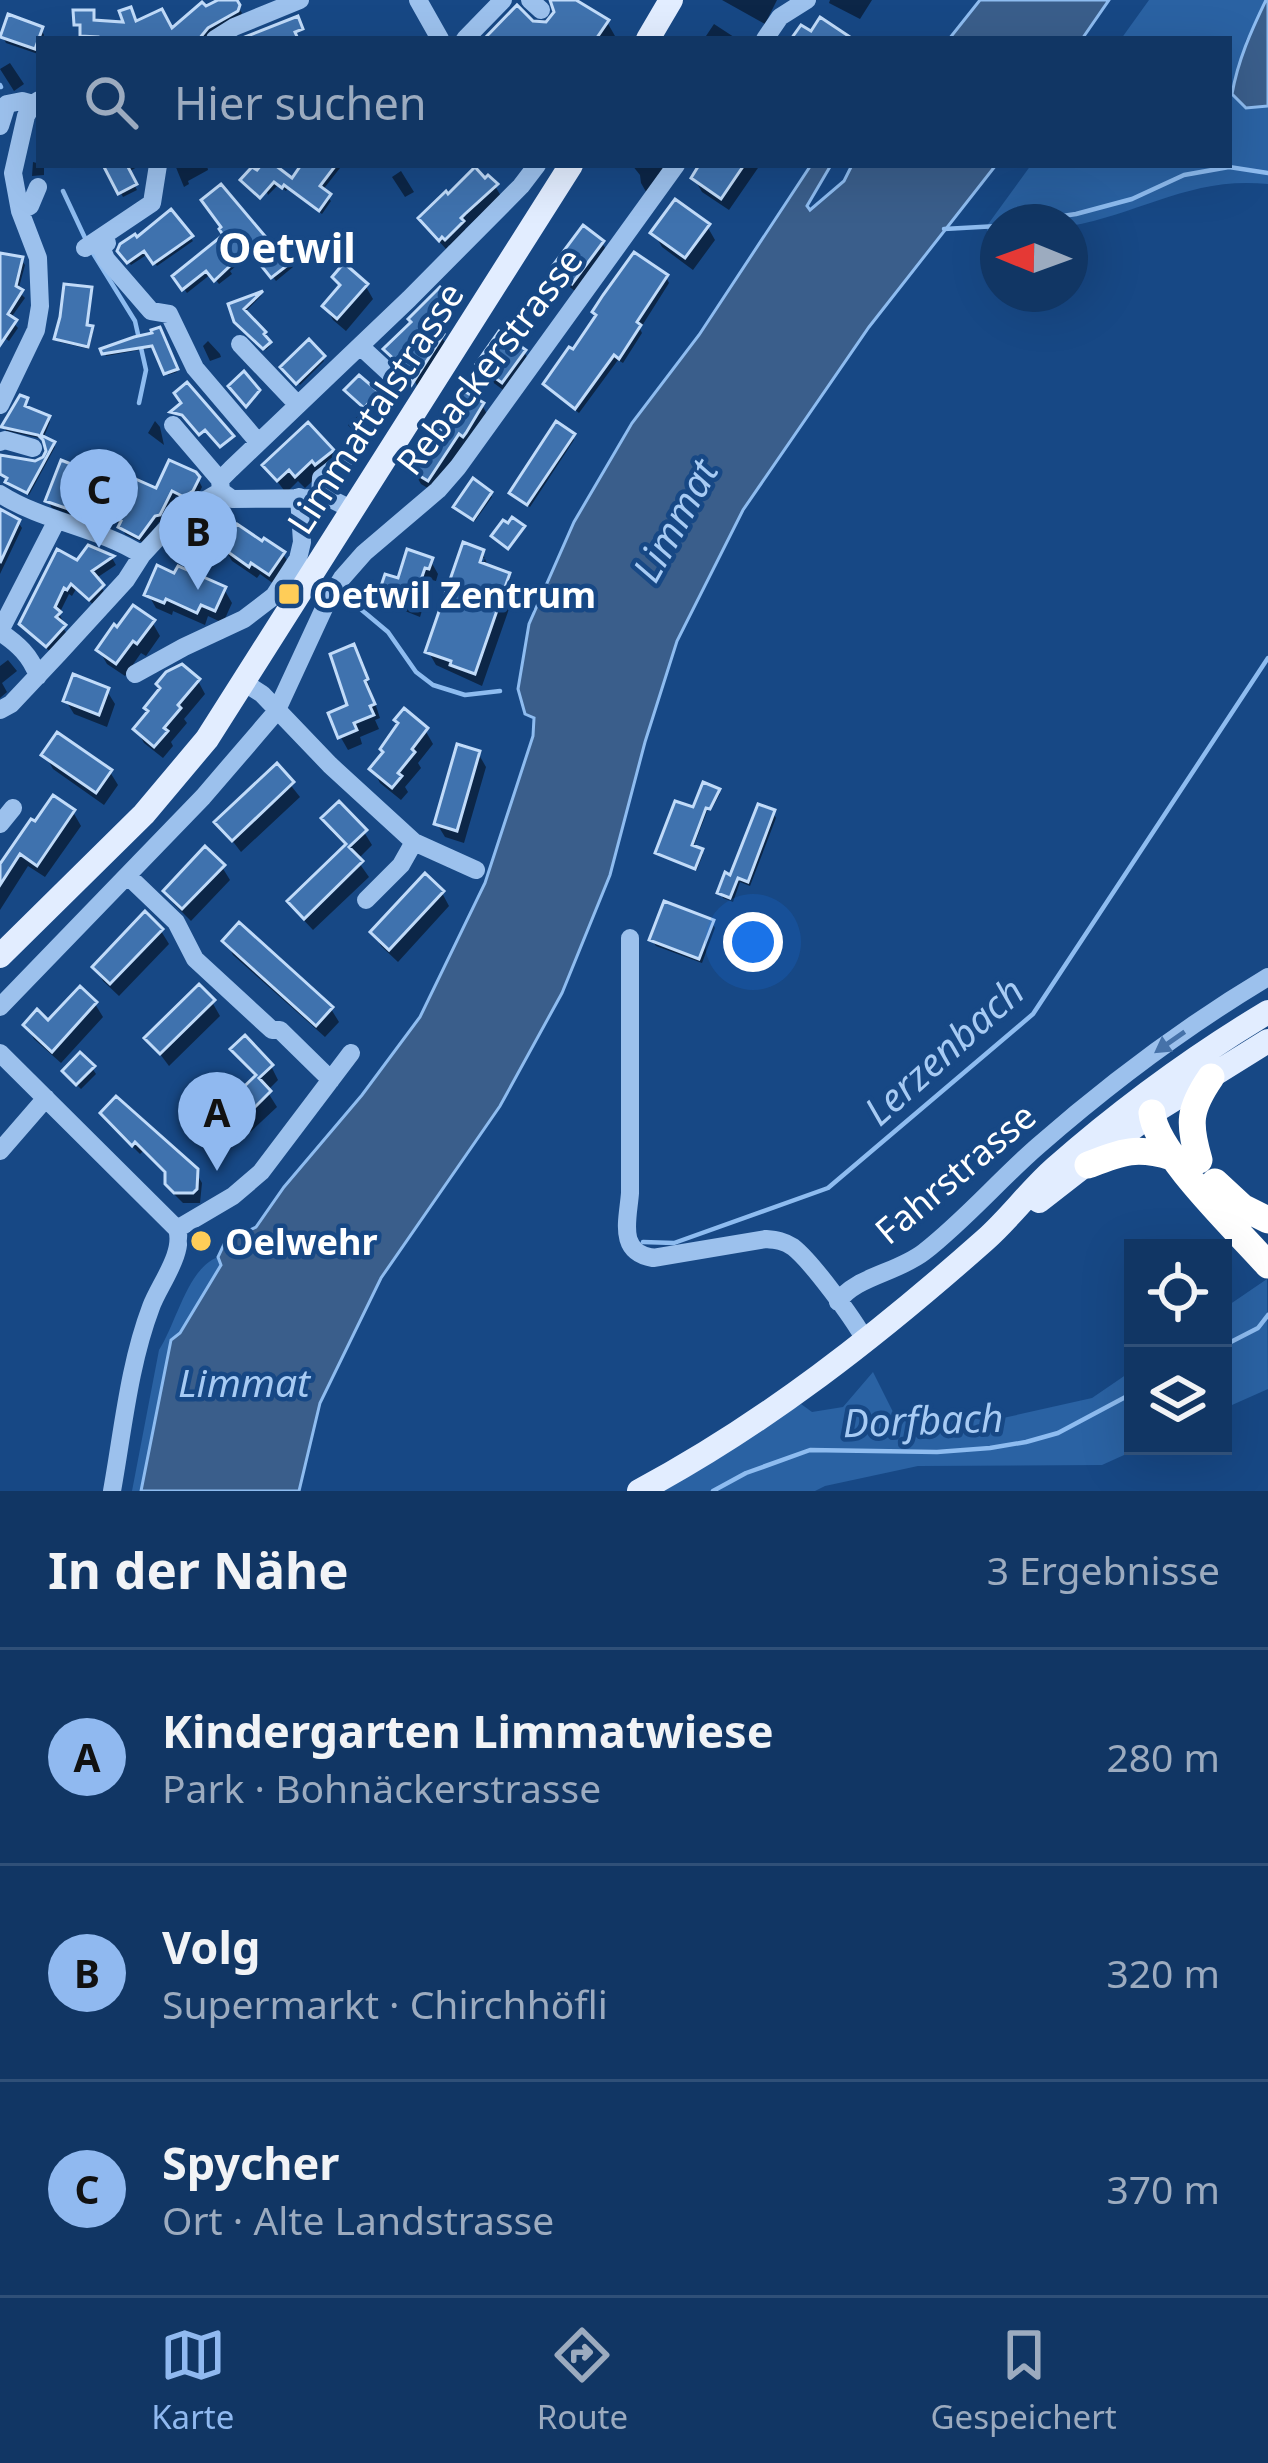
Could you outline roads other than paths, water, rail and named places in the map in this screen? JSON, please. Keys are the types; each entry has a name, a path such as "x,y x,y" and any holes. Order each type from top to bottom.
{"highway":[{"path":"1185,1159 1191,1118 1211,1077"},
{"path":"1138,1112 1232,1199 1268,1220"},
{"path":"1088,1165 1134,1150 1185,1159 1268,1265"}],"main road":[{"path":"650,36 670,0"},
{"name":"Limmattalstrasse","path":"0,956 153,805 207,739 570,168"},
{"path":"639,1491 699,1457 840,1361 1000,1227 1088,1165 1161,1084 1268,1012"},
{"path":"1000,1227 1053,1170 1138,1112 1211,1077 1268,1041"}],"street":[{"path":"246,0 256,18"},
{"path":"220,36 300,0"},
{"path":"418,0 435,36"},
{"path":"468,36 503,0"},
{"path":"767,36 783,9 807,0"},
{"path":"0,126 4,101 36,102"},
{"path":"0,405 36,330 40,306 38,258 20,211 13,173 26,116 36,102"},
{"path":"158,168 152,203 94,245 151,311 170,314 195,368 258,442"},
{"path":"0,710 38,676 178,516 221,486 258,442 510,198 535,168"},
{"name":"Rebackerstrasse","path":"0,1007 203,797 276,712 342,578 458,467 674,168"},
{"path":"20,211 30,206 38,188"},
{"path":"240,344 298,406"},
{"path":"360,346 399,382"},
{"path":"173,425 232,499 329,498 352,510"},
{"path":"0,442 33,448"},
{"path":"135,674 256,612 274,596 298,559 310,497 321,478 348,457"},
{"path":"0,494 142,555"},
{"path":"38,676 18,644 0,631 57,520"},
{"path":"231,601 256,612"},
{"path":"243,682 262,694 414,842 476,869"},
{"path":"0,824 14,808"},
{"path":"366,900 401,865 414,842"},
{"path":"128,876 176,922 195,959 331,1080"},
{"path":"630,938 627,1225 633,1249 653,1258 766,1239 783,1241 799,1252 865,1340"},
{"name":"Fahrstrasse","path":"838,1302 855,1284 894,1270 930,1247 1034,1149 1108,1088 1268,977"},
{"path":"0,1053 177,1229 179,1245 151,1307 137,1353 112,1491"},
{"path":"177,1229 233,1196 261,1172 352,1053"},
{"path":"0,1151 46,1098"}],"water":[{"path":"980,0 1109,0 1084,36 951,36"},
{"path":"1266,0 1268,106 1246,108 1232,94"},
{"name":"Limmat","path":"809,168 829,168 807,206 810,210 844,181 850,168 994,168 869,327 743,510 677,641 610,875 562,993 500,1106 381,1278 320,1403 299,1491 141,1491 171,1340 180,1333 221,1265 218,1257 225,1242 256,1227 420,1017 485,883 533,736 534,718 525,714 518,689 529,624 574,522 632,423 699,335"}],"waterway":[{"path":"1232,167 1268,173"},
{"path":"1088,211 1132,199 1184,175 1223,168"},
{"path":"63,191 86,240"},
{"path":"944,229 980,227"},
{"path":"91,250 135,321 146,370 139,403"},
{"path":"345,596 388,632 416,672 433,685 465,695 500,691"},
{"name":"Lerzenbach","path":"643,1242 674,1243 828,1188 1033,1014 1268,658"},
{"name":"Dorfbach","path":"1232,1341 1258,1328 1268,1315"},
{"name":"Dorfbach","path":"713,1491 746,1473 810,1450 937,1452 1026,1442 1058,1433 1124,1398"}],"place":[{"name":"Spycher","path":"99,548"},
{"name":"Volg","path":"198,590"},
{"name":"Oetwil Zentrum","path":"289,594"},
{"name":"Kindergarten Limmatwiese","path":"217,1171"},
{"name":"Oelwehr","path":"201,1241"}],"district":[{"name":"Oetwil","path":"287,246"}]}
